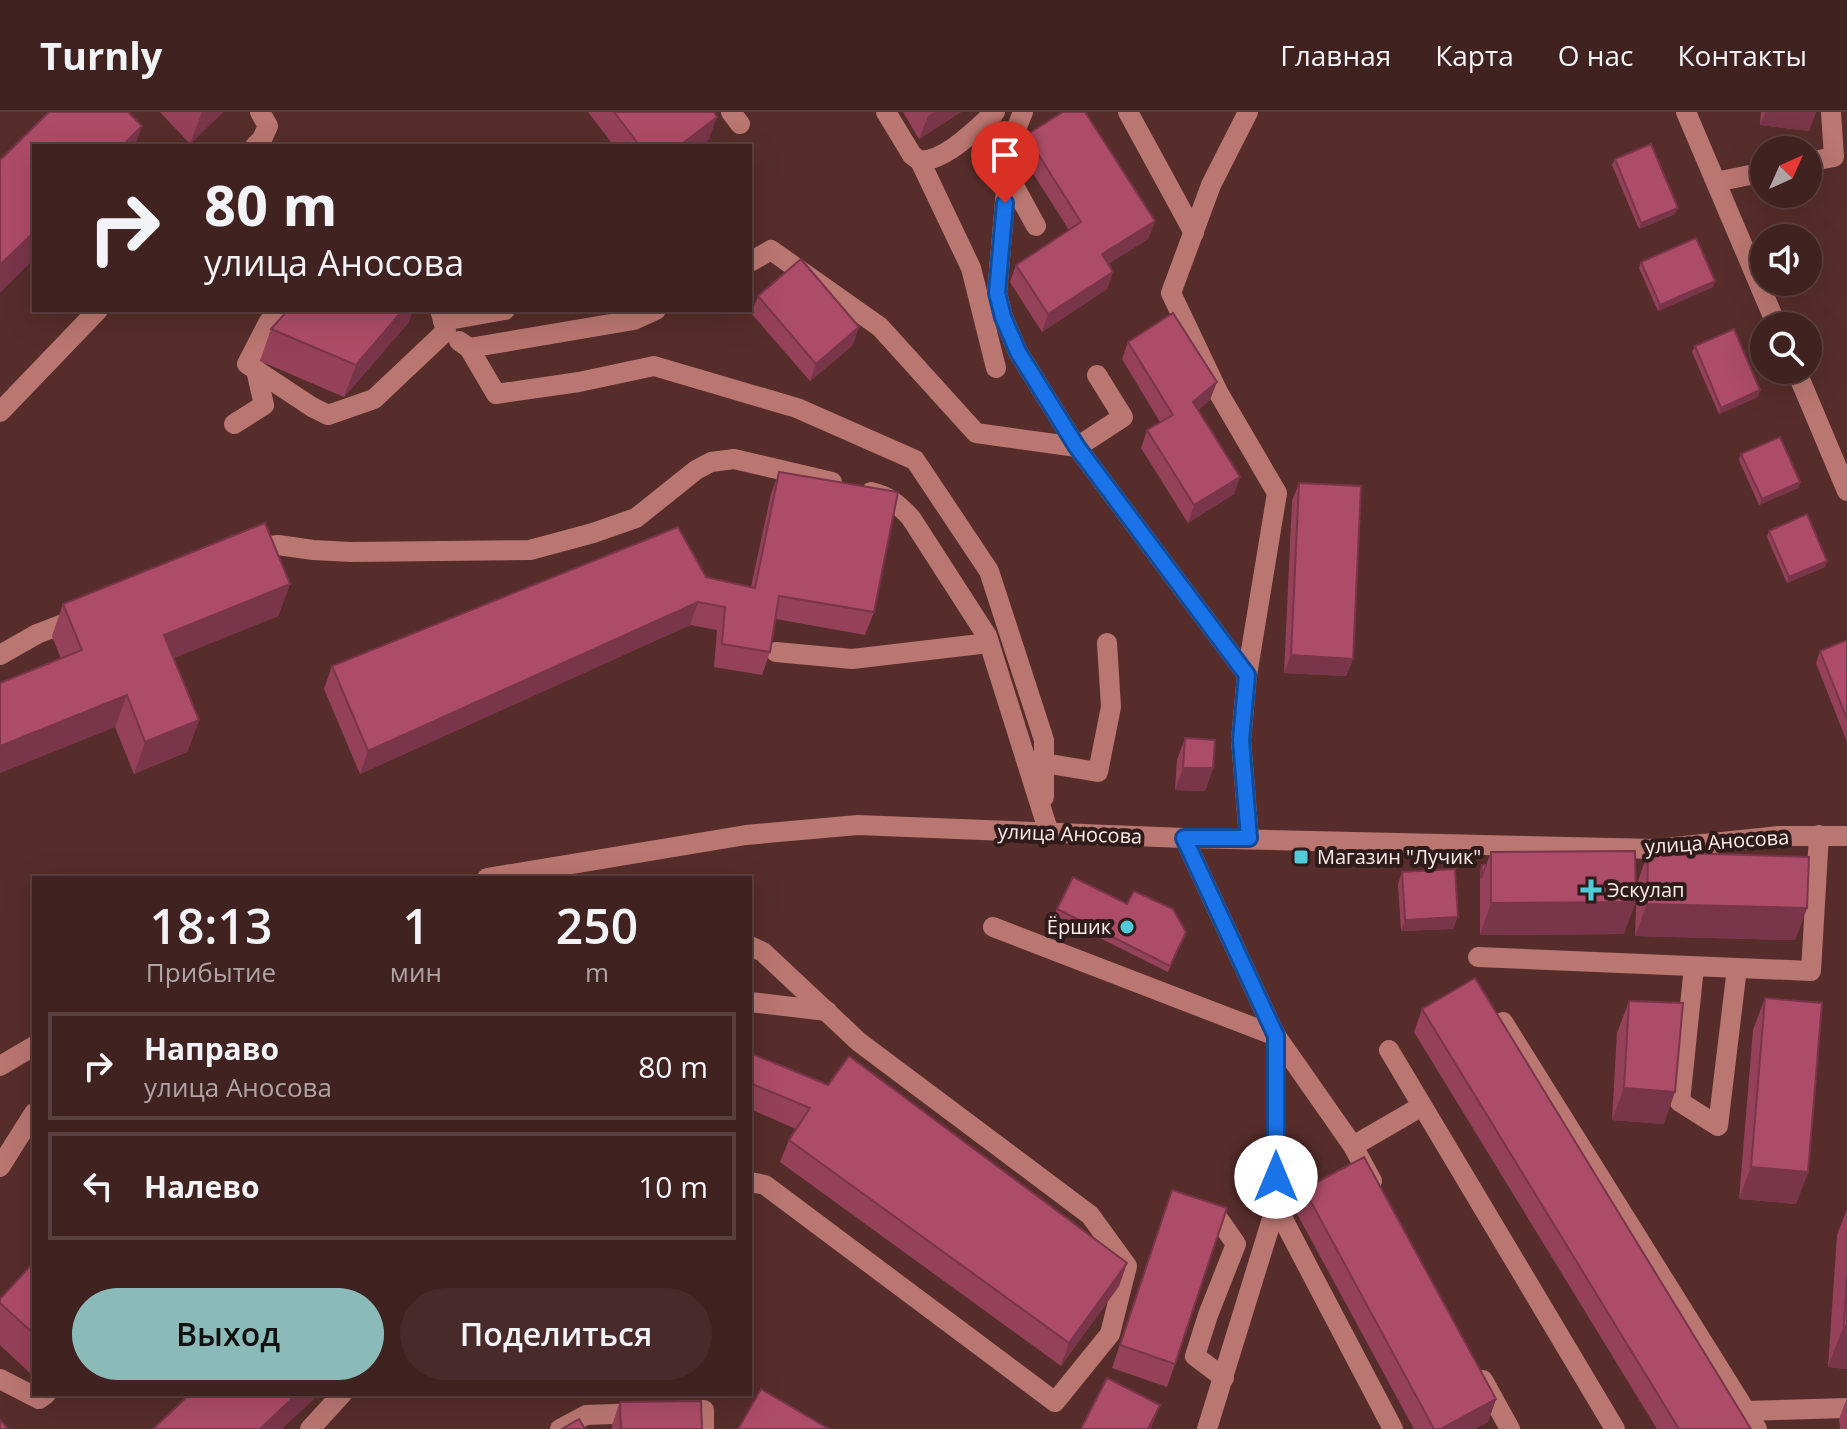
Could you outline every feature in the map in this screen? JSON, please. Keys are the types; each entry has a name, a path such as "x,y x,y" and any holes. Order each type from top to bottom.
{"street":[{"path":"257,144 268,126 260,112"},
{"path":"886,112 912,155 920,161 971,268 996,368"},
{"path":"920,161 931,161 957,145 995,112"},
{"path":"1023,112 1010,144 1007,173 997,293 1003,317 1018,352 1077,447 1247,675"},
{"path":"1128,112 1194,233"},
{"path":"1248,112 1211,185 1171,293 1218,392 1277,493 1247,675 1241,740 1249,838"},
{"path":"1686,112 1771,312"},
{"path":"1822,159 1834,157 1831,112"},
{"path":"1007,173 1036,226"},
{"path":"1716,182 1750,175"},
{"path":"752,261 771,250 880,327 976,433 1077,447 1123,417 1097,375"},
{"path":"2,407 96,312"},
{"path":"276,312 247,364 328,415 374,399 443,321 494,312"},
{"path":"469,348 634,320 652,312"},
{"path":"443,321 469,348 496,394 579,382 654,366 797,408 915,460 989,571 1044,740 1046,826"},
{"path":"234,424 264,405 256,370"},
{"path":"1802,384 1847,491"},
{"path":"233,558 261,547 278,545 351,552 530,550 636,518 696,470 711,462 734,459 881,494 898,503 911,518 987,636 1046,826"},
{"path":"0,655 37,634 93,612"},
{"path":"776,652 852,659 989,643"},
{"path":"1044,763 1098,772 1111,707 1107,643"},
{"name":"улица Аносова","path":"500,876 746,835 858,825 1046,826 1184,838 1656,849 1779,836 1847,836"},
{"path":"1478,957 1811,971 1819,835"},
{"path":"1184,838 1276,1036 1353,1146 1384,1201"},
{"path":"572,865 596,876"},
{"path":"993,927 1276,1036"},
{"path":"752,947 763,952 859,1042 1090,1215 1127,1266 1110,1334 1055,1402 765,1185 752,1182"},
{"path":"1694,967 1680,1102 1718,1126 1737,968"},
{"path":"752,1002 827,1011"},
{"path":"1503,1022 1757,1429"},
{"path":"1208,1429 1276,1206 1276,1036"},
{"path":"0,1066 32,1047"},
{"path":"1389,1050 1615,1429"},
{"path":"1353,1146 1422,1106"},
{"path":"0,1167 32,1116"},
{"path":"1276,1206 1393,1429"},
{"path":"1215,1214 1236,1244 1195,1356 1224,1378"},
{"path":"1476,1367 1504,1427"},
{"path":"0,1379 32,1395"},
{"path":"310,1429 340,1396"},
{"path":"1746,1411 1847,1408"},
{"path":"560,1429 586,1415 704,1410 704,1429"}],"building":[{"path":"49,112 128,112 142,126 124,144 32,144 32,234 0,265 0,160"},
{"path":"614,112 714,112 717,117 682,144 638,144"},
{"path":"1063,112 1085,112 1155,221 1102,254 1113,272 1048,314 1016,265 1081,222 1026,135"},
{"path":"1651,144 1678,208 1641,223 1615,159"},
{"path":"1696,238 1715,281 1660,305 1641,262"},
{"path":"801,259 859,327 816,364 758,296"},
{"path":"286,312 401,312 356,365 271,329"},
{"path":"1173,313 1217,382 1193,402 1240,477 1194,505 1147,430 1173,415 1128,342"},
{"path":"1734,329 1750,367 1750,384 1757,384 1760,390 1721,408 1695,346"},
{"path":"1780,437 1800,482 1762,499 1741,454"},
{"path":"779,472 898,492 874,612 779,596 770,652 722,644 725,607 698,602 368,751 332,666 678,527 706,577 755,588"},
{"path":"1299,483 1361,486 1353,659 1291,655"},
{"path":"1807,514 1827,561 1789,577 1769,531"},
{"path":"265,523 290,584 164,635 199,720 145,742 127,695 0,746 0,683 82,650 63,604"},
{"path":"1847,640 1847,719 1820,651"},
{"path":"1185,738 1215,740 1213,768 1183,768"},
{"path":"1635,851 1636,902 1491,903 1491,852"},
{"path":"1648,852 1809,857 1807,908 1647,904"},
{"path":"1455,869 1458,917 1405,920 1402,872"},
{"name":"Ёршик","path":"1073,877 1127,904 1134,891 1173,909 1186,932 1170,966 1057,909"},
{"path":"1475,978 1751,1429 1679,1429 1422,1009"},
{"path":"1765,998 1822,1003 1808,1172 1751,1167"},
{"path":"1629,1001 1683,1003 1675,1092 1624,1088"},
{"path":"752,1054 828,1085 849,1056 1127,1263 1069,1343 789,1140 810,1108 752,1084"},
{"path":"1364,1157 1496,1399 1441,1429 1434,1429 1304,1189"},
{"path":"1172,1190 1227,1208 1175,1364 1120,1345"},
{"path":"32,1264 32,1332 0,1303 0,1299"},
{"path":"1847,1275 1847,1326 1844,1325"},
{"path":"1107,1378 1160,1405 1148,1429 1081,1429"},
{"path":"761,1389 829,1429 738,1429"},
{"path":"188,1396 295,1396 260,1429 153,1429"},
{"path":"701,1401 702,1429 621,1429 620,1402"},
{"path":"579,1419 585,1429 562,1429"}],"place":[{"name":"Магазин \"Лучик\"","path":"1301,857"},
{"name":"Эскулап","path":"1591,890"},
{"name":"Ёршик","path":"1127,927"}],"route":[{"path":"1005,203 997,293 1018,352 1077,447 1247,675 1241,740 1249,838 1184,838 1276,1036 1276,1177"}]}
